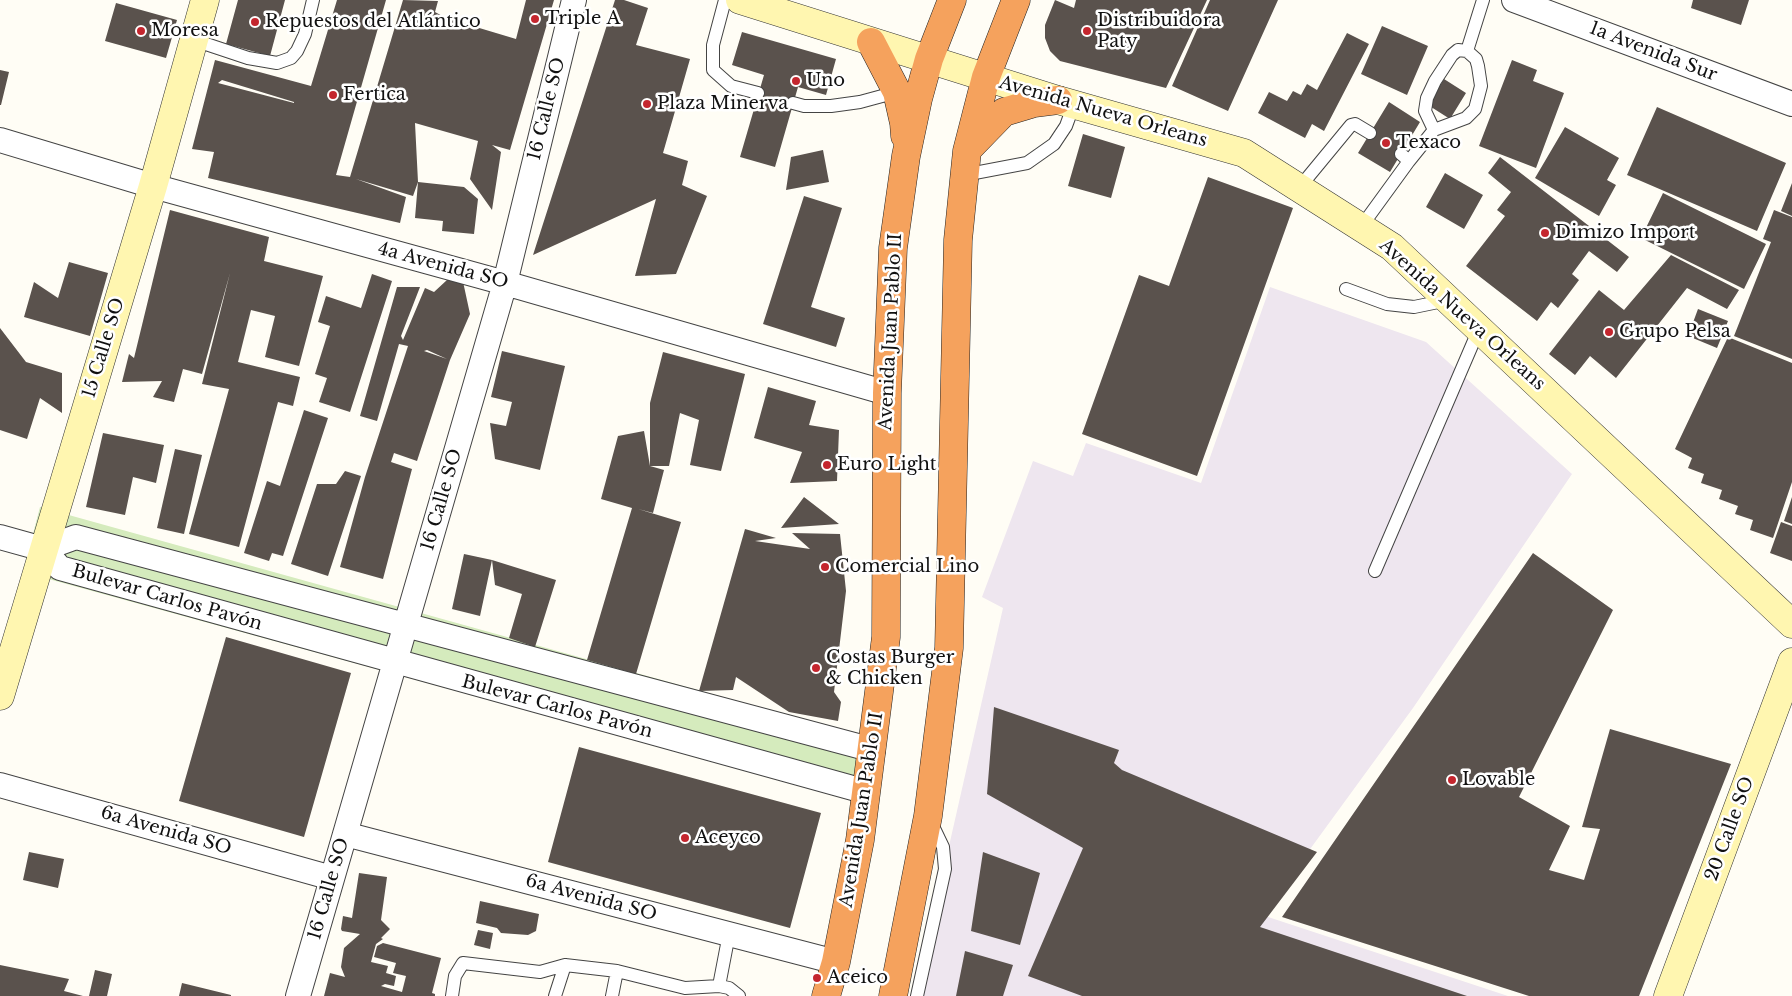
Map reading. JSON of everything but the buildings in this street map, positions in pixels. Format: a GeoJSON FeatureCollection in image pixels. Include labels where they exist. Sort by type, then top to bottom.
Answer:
{"type":"FeatureCollection","features":[{"type":"Feature","properties":{"kind":"highway","name":"Avenida Juan Pablo II"},"geometry":{"type":"LineString","coordinates":[[826,996],[836,962],[867,792],[886,637],[887,393],[893,248],[906,156],[929,60],[952,0]]}},
{"type":"Feature","properties":{"kind":"highway"},"geometry":{"type":"LineString","coordinates":[[893,996],[928,816],[949,648],[958,240],[965,163],[986,77],[1016,0]]}},
{"type":"Feature","properties":{"kind":"highway"},"geometry":{"type":"LineString","coordinates":[[871,42],[897,92],[904,123],[906,156]]}},
{"type":"Feature","properties":{"kind":"highway"},"geometry":{"type":"LineString","coordinates":[[965,163],[1004,112],[1034,103],[1066,102]]}},
{"type":"Feature","properties":{"kind":"street","name":"15 Calle SO"},"geometry":{"type":"LineString","coordinates":[[0,696],[153,186],[205,0]]}},
{"type":"Feature","properties":{"kind":"street","name":"16 Calle SO"},"geometry":{"type":"LineString","coordinates":[[298,996],[505,283],[574,0]]}},
{"type":"Feature","properties":{"kind":"street","name":"Avenida Nueva Orleans"},"geometry":{"type":"LineString","coordinates":[[740,0],[1066,102],[1244,153],[1392,247],[1792,624]]}},
{"type":"Feature","properties":{"kind":"street","name":"1a Avenida Sur"},"geometry":{"type":"LineString","coordinates":[[1514,0],[1792,104]]}},
{"type":"Feature","properties":{"kind":"street","name":"4a Avenida SO"},"geometry":{"type":"LineString","coordinates":[[0,140],[153,186],[505,283],[887,393]]}},
{"type":"Feature","properties":{"kind":"street"},"geometry":{"type":"LineString","coordinates":[[0,537],[43,549]]}},
{"type":"Feature","properties":{"kind":"street","name":"Bulevar Carlos Pavón"},"geometry":{"type":"LineString","coordinates":[[867,792],[60,568],[43,549],[76,537],[873,750]]}},
{"type":"Feature","properties":{"kind":"street","name":"20 Calle SO"},"geometry":{"type":"LineString","coordinates":[[1668,996],[1792,662]]}},
{"type":"Feature","properties":{"kind":"street","name":"6a Avenida SO"},"geometry":{"type":"LineString","coordinates":[[0,784],[332,878]]}},
{"type":"Feature","properties":{"kind":"street","name":"6a Avenida SO"},"geometry":{"type":"LineString","coordinates":[[345,834],[836,962]]}},
{"type":"Feature","properties":{"kind":"lane"},"geometry":{"type":"LineString","coordinates":[[194,40],[248,58],[277,63],[290,58],[298,51],[305,34],[314,0]]}},
{"type":"Feature","properties":{"kind":"lane"},"geometry":{"type":"LineString","coordinates":[[725,0],[713,45],[713,70],[731,86],[758,93]]}},
{"type":"Feature","properties":{"kind":"lane"},"geometry":{"type":"LineString","coordinates":[[1467,51],[1483,0]]}},
{"type":"Feature","properties":{"kind":"lane"},"geometry":{"type":"LineString","coordinates":[[1361,227],[1405,157],[1434,130],[1466,118],[1475,109],[1481,86],[1476,59],[1467,51],[1458,50],[1452,55],[1427,98],[1425,111],[1434,130]]}},
{"type":"Feature","properties":{"kind":"lane"},"geometry":{"type":"LineString","coordinates":[[793,103],[804,106],[831,106],[860,102],[897,92]]}},
{"type":"Feature","properties":{"kind":"lane"},"geometry":{"type":"LineString","coordinates":[[965,163],[1027,163],[1054,144],[1066,126],[1066,102]]}},
{"type":"Feature","properties":{"kind":"lane"},"geometry":{"type":"LineString","coordinates":[[1299,188],[1352,124],[1370,133]]}},
{"type":"Feature","properties":{"kind":"lane"},"geometry":{"type":"LineString","coordinates":[[1346,289],[1386,304],[1414,307],[1448,300]]}},
{"type":"Feature","properties":{"kind":"lane"},"geometry":{"type":"LineString","coordinates":[[1375,571],[1479,329]]}},
{"type":"Feature","properties":{"kind":"lane"},"geometry":{"type":"LineString","coordinates":[[918,996],[945,869],[943,847],[928,816]]}},
{"type":"Feature","properties":{"kind":"lane"},"geometry":{"type":"LineString","coordinates":[[719,986],[729,934]]}},
{"type":"Feature","properties":{"kind":"lane"},"geometry":{"type":"LineString","coordinates":[[452,996],[455,976],[464,963],[540,972],[565,965],[617,971],[684,992],[719,986],[729,988],[739,996]]}},
{"type":"Feature","properties":{"kind":"lane"},"geometry":{"type":"LineString","coordinates":[[555,996],[565,965]]}},
{"type":"Feature","properties":{"kind":"lane"},"geometry":{"type":"LineString","coordinates":[[612,996],[617,971]]}},
{"type":"Feature","properties":{"kind":"shaded area"},"geometry":{"type":"Polygon","coordinates":[[[1270,287],[1426,342],[1572,474],[1413,708],[1262,915],[1508,996],[915,996],[1003,608],[982,597],[1033,461],[1073,476],[1086,443],[1201,483],[1270,287]]]}},
{"type":"Feature","properties":{"kind":"green space"},"geometry":{"type":"Polygon","coordinates":[[[40,507],[870,738],[868,804],[23,572],[40,507]]]}},
{"type":"Feature","properties":{"kind":"place","name":"Triple A"},"geometry":{"type":"Point","coordinates":[535,19]}},
{"type":"Feature","properties":{"kind":"place","name":"Repuestos del Atlántico"},"geometry":{"type":"Point","coordinates":[255,22]}},
{"type":"Feature","properties":{"kind":"place","name":"Moresa"},"geometry":{"type":"Point","coordinates":[141,31]}},
{"type":"Feature","properties":{"kind":"place","name":"Distribuidora Paty"},"geometry":{"type":"Point","coordinates":[1087,31]}},
{"type":"Feature","properties":{"kind":"place","name":"Uno"},"geometry":{"type":"Point","coordinates":[796,81]}},
{"type":"Feature","properties":{"kind":"place","name":"Fertica"},"geometry":{"type":"Point","coordinates":[333,95]}},
{"type":"Feature","properties":{"kind":"place","name":"Plaza Minerva"},"geometry":{"type":"Point","coordinates":[647,104]}},
{"type":"Feature","properties":{"kind":"place","name":"Texaco"},"geometry":{"type":"Point","coordinates":[1386,143]}},
{"type":"Feature","properties":{"kind":"place","name":"Dimizo Import"},"geometry":{"type":"Point","coordinates":[1545,233]}},
{"type":"Feature","properties":{"kind":"place","name":"Grupo Pelsa"},"geometry":{"type":"Point","coordinates":[1609,332]}},
{"type":"Feature","properties":{"kind":"place","name":"Euro Light"},"geometry":{"type":"Point","coordinates":[827,465]}},
{"type":"Feature","properties":{"kind":"place","name":"Comercial Lino"},"geometry":{"type":"Point","coordinates":[825,567]}},
{"type":"Feature","properties":{"kind":"place","name":"Costas Burger & Chicken"},"geometry":{"type":"Point","coordinates":[816,668]}},
{"type":"Feature","properties":{"kind":"place","name":"Lovable"},"geometry":{"type":"Point","coordinates":[1452,780]}},
{"type":"Feature","properties":{"kind":"place","name":"Aceyco"},"geometry":{"type":"Point","coordinates":[685,838]}},
{"type":"Feature","properties":{"kind":"place","name":"Aceico"},"geometry":{"type":"Point","coordinates":[817,978]}}]}
